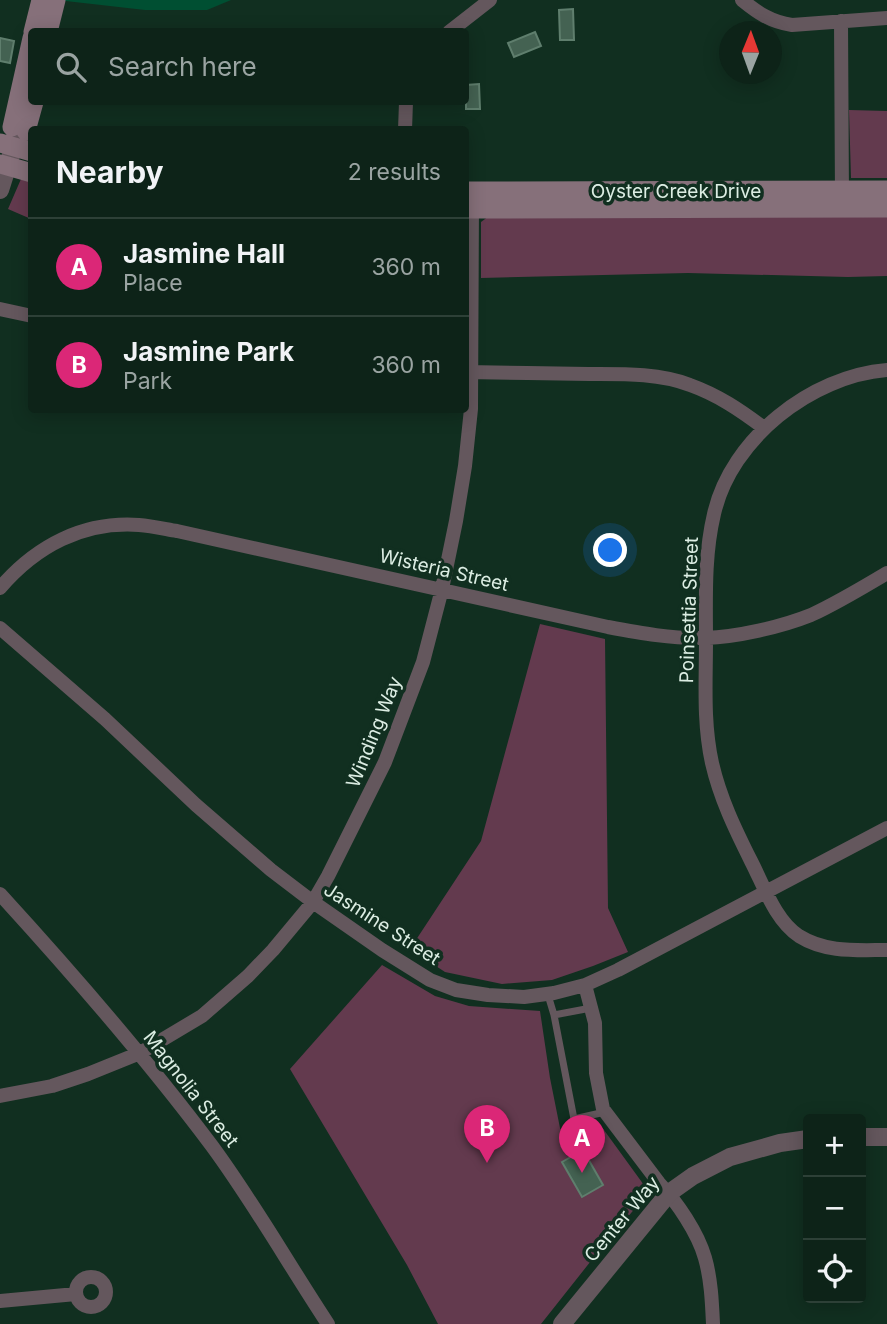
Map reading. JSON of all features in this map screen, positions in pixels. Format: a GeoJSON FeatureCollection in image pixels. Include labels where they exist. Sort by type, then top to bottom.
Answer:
{"type":"FeatureCollection","features":[{"type":"Feature","properties":{"kind":"main road"},"geometry":{"type":"LineString","coordinates":[[34,28],[41,0]]}},
{"type":"Feature","properties":{"kind":"main road"},"geometry":{"type":"LineString","coordinates":[[49,28],[56,0]]}},
{"type":"Feature","properties":{"kind":"main road"},"geometry":{"type":"LineString","coordinates":[[17,140],[28,65]]}},
{"type":"Feature","properties":{"kind":"main road"},"geometry":{"type":"LineString","coordinates":[[17,140],[33,105]]}},
{"type":"Feature","properties":{"kind":"main road"},"geometry":{"type":"LineString","coordinates":[[4,165],[28,172]]}},
{"type":"Feature","properties":{"kind":"main road","name":"Oyster Creek Drive"},"geometry":{"type":"LineString","coordinates":[[469,200],[842,199],[887,190]]}},
{"type":"Feature","properties":{"kind":"main road","name":"Oyster Creek Drive"},"geometry":{"type":"LineString","coordinates":[[842,199],[887,208]]}},
{"type":"Feature","properties":{"kind":"street"},"geometry":{"type":"LineString","coordinates":[[454,28],[489,0]]}},
{"type":"Feature","properties":{"kind":"street"},"geometry":{"type":"LineString","coordinates":[[742,0],[759,14],[792,25],[887,18]]}},
{"type":"Feature","properties":{"kind":"street"},"geometry":{"type":"LineString","coordinates":[[841,21],[842,199]]}},
{"type":"Feature","properties":{"kind":"street"},"geometry":{"type":"LineString","coordinates":[[405,126],[406,105]]}},
{"type":"Feature","properties":{"kind":"street"},"geometry":{"type":"LineString","coordinates":[[0,190],[4,165],[17,140]]}},
{"type":"Feature","properties":{"kind":"street"},"geometry":{"type":"LineString","coordinates":[[0,309],[28,315]]}},
{"type":"Feature","properties":{"kind":"street","name":"Poinsettia Street"},"geometry":{"type":"LineString","coordinates":[[887,370],[843,379],[794,404],[764,428],[731,474],[714,513],[708,551],[705,721],[712,762],[731,821],[783,922],[799,936],[835,950],[887,950]]}},
{"type":"Feature","properties":{"kind":"street"},"geometry":{"type":"LineString","coordinates":[[469,372],[660,377],[688,384],[719,397],[764,428]]}},
{"type":"Feature","properties":{"kind":"street","name":"Winding Way"},"geometry":{"type":"LineString","coordinates":[[0,1096],[52,1086],[140,1053],[202,1016],[248,976],[313,902],[386,762],[423,662],[456,521],[471,409],[469,384]]}},
{"type":"Feature","properties":{"kind":"street","name":"Wisteria Street"},"geometry":{"type":"LineString","coordinates":[[0,588],[33,555],[73,534],[105,526],[139,525],[177,531],[643,634],[706,638],[775,626],[808,616],[887,573]]}},
{"type":"Feature","properties":{"kind":"street","name":"Jasmine Street"},"geometry":{"type":"LineString","coordinates":[[0,628],[271,870],[382,950],[430,980],[456,990],[524,997],[585,985],[887,828]]}},
{"type":"Feature","properties":{"kind":"street","name":"Magnolia Street"},"geometry":{"type":"LineString","coordinates":[[0,894],[140,1053],[212,1147],[248,1198],[328,1324]]}},
{"type":"Feature","properties":{"kind":"street"},"geometry":{"type":"LineString","coordinates":[[585,985],[595,1023],[597,1080],[603,1109],[668,1193],[698,1237],[705,1257],[713,1324]]}},
{"type":"Feature","properties":{"kind":"street"},"geometry":{"type":"LineString","coordinates":[[866,1137],[887,1137]]}},
{"type":"Feature","properties":{"kind":"street","name":"Center Way"},"geometry":{"type":"LineString","coordinates":[[562,1324],[668,1193],[692,1175],[730,1157],[780,1143],[803,1140]]}},
{"type":"Feature","properties":{"kind":"street"},"geometry":{"type":"LineString","coordinates":[[0,1301],[76,1294]]}},
{"type":"Feature","properties":{"kind":"lane"},"geometry":{"type":"LineString","coordinates":[[547,994],[554,1015],[573,1119],[605,1112]]}},
{"type":"Feature","properties":{"kind":"lane"},"geometry":{"type":"LineString","coordinates":[[554,1015],[591,1008]]}},
{"type":"Feature","properties":{"kind":"shaded area"},"geometry":{"type":"Polygon","coordinates":[[[57,0],[231,0],[207,10],[145,10],[57,0]]]}},
{"type":"Feature","properties":{"kind":"shaded area"},"geometry":{"type":"Polygon","coordinates":[[[849,110],[887,111],[887,178],[851,178],[849,110]]]}},
{"type":"Feature","properties":{"kind":"shaded area"},"geometry":{"type":"Polygon","coordinates":[[[21,179],[28,181],[28,218],[8,209],[21,179]]]}},
{"type":"Feature","properties":{"kind":"shaded area"},"geometry":{"type":"Polygon","coordinates":[[[887,215],[887,276],[688,273],[481,278],[481,222],[489,216],[887,215]]]}},
{"type":"Feature","properties":{"kind":"shaded area"},"geometry":{"type":"Polygon","coordinates":[[[540,624],[605,639],[608,908],[628,952],[552,980],[502,984],[445,972],[410,949],[481,841],[540,624]]]}},
{"type":"Feature","properties":{"kind":"shaded area"},"geometry":{"type":"Polygon","coordinates":[[[382,965],[435,996],[469,1006],[540,1011],[561,1133],[596,1119],[649,1192],[541,1324],[438,1324],[407,1265],[290,1069],[382,965]]]}},
{"type":"Feature","properties":{"kind":"building"},"geometry":{"type":"Polygon","coordinates":[[[573,9],[574,40],[560,40],[559,10],[573,9]]]}},
{"type":"Feature","properties":{"kind":"building"},"geometry":{"type":"Polygon","coordinates":[[[535,32],[541,46],[514,57],[508,43],[535,32]]]}},
{"type":"Feature","properties":{"kind":"building"},"geometry":{"type":"Polygon","coordinates":[[[0,38],[14,41],[10,63],[0,61],[0,38]]]}},
{"type":"Feature","properties":{"kind":"building"},"geometry":{"type":"Polygon","coordinates":[[[479,84],[480,109],[466,109],[466,105],[469,105],[469,85],[479,84]]]}},
{"type":"Feature","properties":{"kind":"building"},"geometry":{"type":"Polygon","coordinates":[[[583,1150],[603,1185],[582,1197],[562,1162],[583,1150]]]}},
{"type":"Feature","properties":{"kind":"place","name":"Jasmine Park"},"geometry":{"type":"Point","coordinates":[487,1163]}},
{"type":"Feature","properties":{"kind":"place","name":"Jasmine Hall"},"geometry":{"type":"Point","coordinates":[582,1173]}}]}
